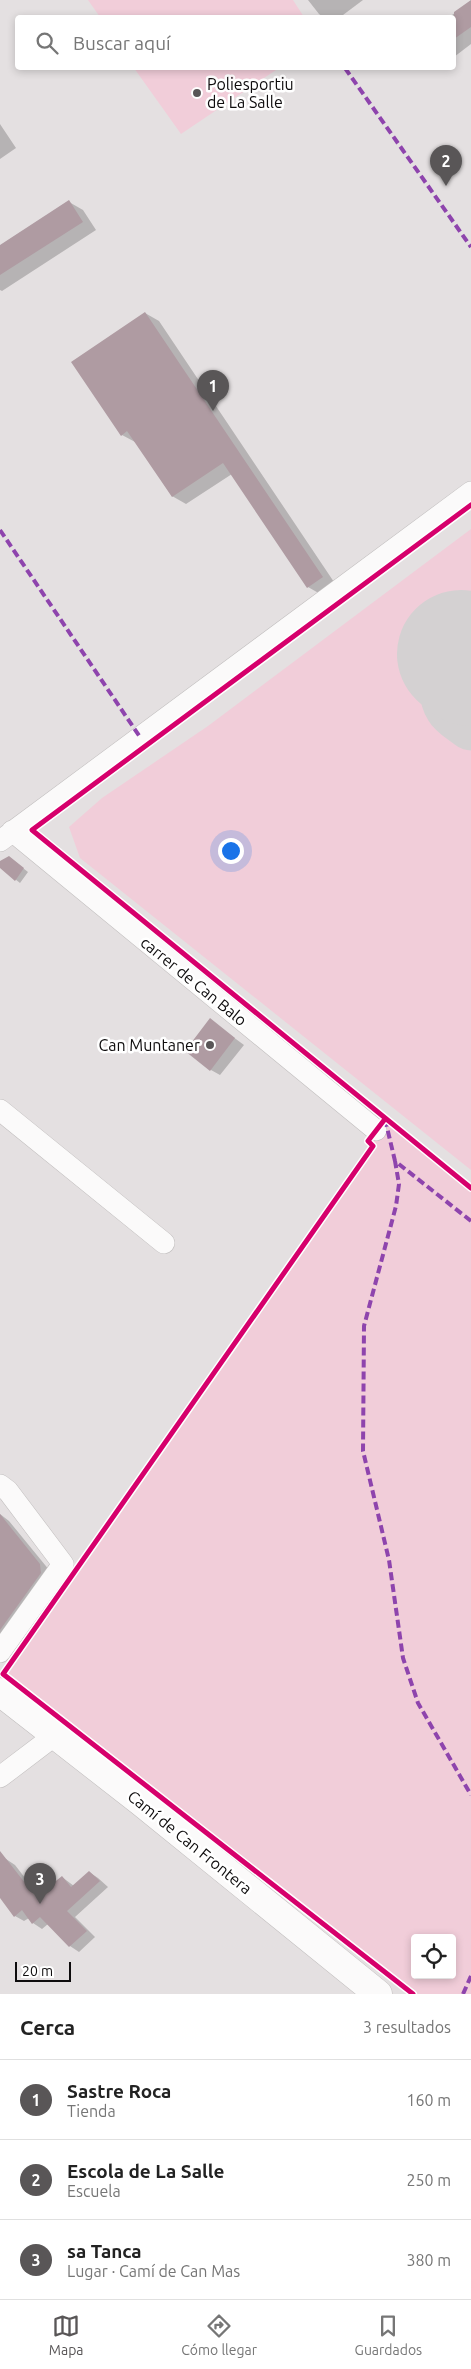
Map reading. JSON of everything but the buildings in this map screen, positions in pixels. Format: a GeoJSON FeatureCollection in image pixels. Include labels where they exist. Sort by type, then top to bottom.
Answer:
{"type":"FeatureCollection","features":[{"type":"Feature","properties":{"kind":"street"},"geometry":{"type":"LineString","coordinates":[[6,836],[471,492]]}},
{"type":"Feature","properties":{"kind":"street","name":"carrer de Can Balo"},"geometry":{"type":"LineString","coordinates":[[6,836],[376,1130]]}},
{"type":"Feature","properties":{"kind":"street"},"geometry":{"type":"LineString","coordinates":[[0,1110],[164,1243]]}},
{"type":"Feature","properties":{"kind":"street"},"geometry":{"type":"LineString","coordinates":[[0,1485],[8,1490],[63,1564],[0,1652]]}},
{"type":"Feature","properties":{"kind":"street","name":"Camí de Can Frontera"},"geometry":{"type":"LineString","coordinates":[[0,1692],[141,1802],[378,1994]]}},
{"type":"Feature","properties":{"kind":"street"},"geometry":{"type":"LineString","coordinates":[[0,1777],[54,1736]]}},
{"type":"Feature","properties":{"kind":"shaded area"},"geometry":{"type":"Polygon","coordinates":[[[88,0],[293,0],[303,15],[99,15],[88,0]]]}},
{"type":"Feature","properties":{"kind":"shaded area","name":"Poliesportiu de La Salle"},"geometry":{"type":"Polygon","coordinates":[[[135,70],[276,70],[181,134],[135,70]]]}},
{"type":"Feature","properties":{"kind":"shaded area"},"geometry":{"type":"Polygon","coordinates":[[[471,529],[471,632],[417,699],[471,742],[471,1170],[80,858],[69,827],[102,798],[208,726],[471,529]]]}},
{"type":"Feature","properties":{"kind":"shaded area"},"geometry":{"type":"Polygon","coordinates":[[[385,1123],[471,1192],[471,1994],[418,1994],[8,1674],[378,1146],[371,1141],[385,1123]]]}},
{"type":"Feature","properties":{"kind":"taxiway"},"geometry":{"type":"LineString","coordinates":[[471,656],[458,664],[446,684],[447,700],[450,707],[471,725]]}},
{"type":"Feature","properties":{"kind":"runway"},"geometry":{"type":"LineString","coordinates":[[461,654],[471,662]]}},
{"type":"Feature","properties":{"kind":"marked path"},"geometry":{"type":"LineString","coordinates":[[346,70],[471,247]]}},
{"type":"Feature","properties":{"kind":"marked path"},"geometry":{"type":"LineString","coordinates":[[0,530],[140,737]]}},
{"type":"Feature","properties":{"kind":"marked path"},"geometry":{"type":"LineString","coordinates":[[385,1119],[395,1161]]}},
{"type":"Feature","properties":{"kind":"marked path"},"geometry":{"type":"LineString","coordinates":[[471,1221],[395,1161],[399,1184],[396,1206],[364,1326],[363,1451],[389,1560],[403,1658],[418,1703],[471,1795]]}},
{"type":"Feature","properties":{"kind":"marked path"},"geometry":{"type":"LineString","coordinates":[[463,1994],[471,1976]]}},
{"type":"Feature","properties":{"kind":"cycle path"},"geometry":{"type":"LineString","coordinates":[[471,505],[32,830],[471,1188]]}},
{"type":"Feature","properties":{"kind":"cycle path"},"geometry":{"type":"LineString","coordinates":[[385,1119],[368,1141],[373,1146],[3,1674],[413,1994]]}},
{"type":"Feature","properties":{"kind":"place","name":"Poliesportiu de La Salle"},"geometry":{"type":"Point","coordinates":[197,93]}},
{"type":"Feature","properties":{"kind":"place","name":"Escola de La Salle"},"geometry":{"type":"Point","coordinates":[446,186]}},
{"type":"Feature","properties":{"kind":"place","name":"Sastre Roca"},"geometry":{"type":"Point","coordinates":[213,411]}},
{"type":"Feature","properties":{"kind":"place","name":"Can Muntaner"},"geometry":{"type":"Point","coordinates":[210,1045]}},
{"type":"Feature","properties":{"kind":"place","name":"sa Tanca"},"geometry":{"type":"Point","coordinates":[40,1904]}}]}
